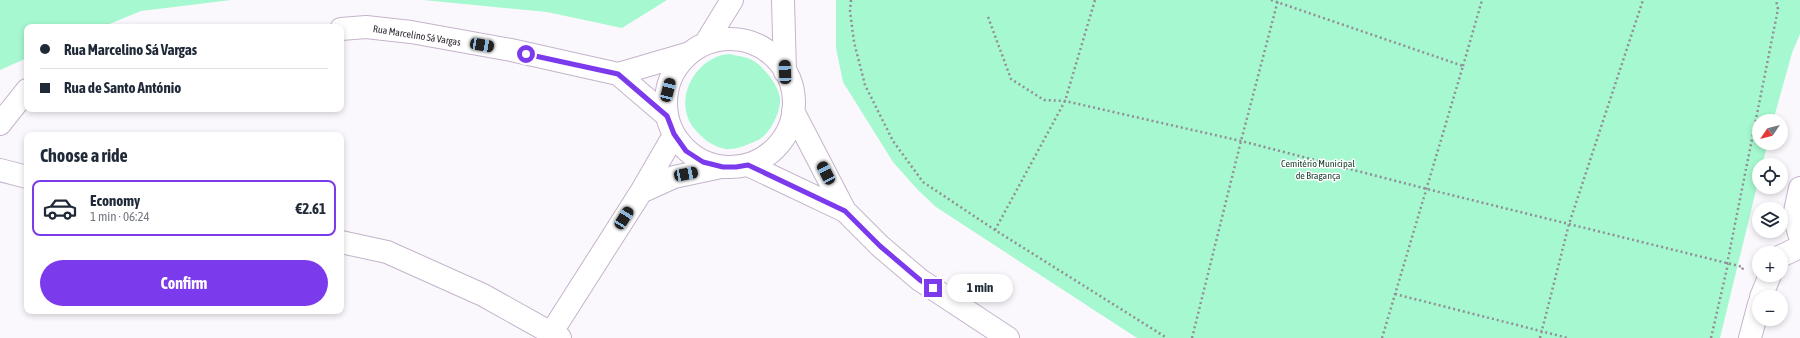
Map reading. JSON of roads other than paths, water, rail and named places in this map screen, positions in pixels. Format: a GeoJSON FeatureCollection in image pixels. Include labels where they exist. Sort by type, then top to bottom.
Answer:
{"type":"FeatureCollection","features":[{"type":"Feature","properties":{"kind":"street"},"geometry":{"type":"LineString","coordinates":[[723,167],[703,162],[686,151],[671,125],[666,98],[670,81],[678,66],[697,49],[732,0]]}},
{"type":"Feature","properties":{"kind":"street"},"geometry":{"type":"LineString","coordinates":[[783,0],[785,72]]}},
{"type":"Feature","properties":{"kind":"street","name":"Rua Marcelino Sá Vargas"},"geometry":{"type":"LineString","coordinates":[[344,29],[366,27],[411,32],[511,50],[618,74],[671,125]]}},
{"type":"Feature","properties":{"kind":"street"},"geometry":{"type":"LineString","coordinates":[[618,74],[721,40],[738,40],[757,45],[773,56],[785,72],[792,91],[793,111],[789,129],[779,145],[765,157],[748,165],[723,167],[674,177],[640,192]]}},
{"type":"Feature","properties":{"kind":"street"},"geometry":{"type":"LineString","coordinates":[[0,124],[24,94]]}},
{"type":"Feature","properties":{"kind":"street"},"geometry":{"type":"LineString","coordinates":[[793,111],[845,211],[880,246],[920,280],[1008,338]]}},
{"type":"Feature","properties":{"kind":"street"},"geometry":{"type":"LineString","coordinates":[[344,243],[387,252],[484,295],[553,336],[640,192],[671,125]]}},
{"type":"Feature","properties":{"kind":"street"},"geometry":{"type":"LineString","coordinates":[[748,165],[845,211]]}},
{"type":"Feature","properties":{"kind":"street"},"geometry":{"type":"LineString","coordinates":[[0,170],[24,176]]}},
{"type":"Feature","properties":{"kind":"street"},"geometry":{"type":"LineString","coordinates":[[1800,188],[1794,216],[1800,237]]}},
{"type":"Feature","properties":{"kind":"street"},"geometry":{"type":"LineString","coordinates":[[1788,253],[1800,247]]}},
{"type":"Feature","properties":{"kind":"street"},"geometry":{"type":"LineString","coordinates":[[1750,338],[1753,326]]}},
{"type":"Feature","properties":{"kind":"park label","name":"Cemitério Municipal de Bragança"},"geometry":{"type":"Point","coordinates":[1318,168]}}]}
